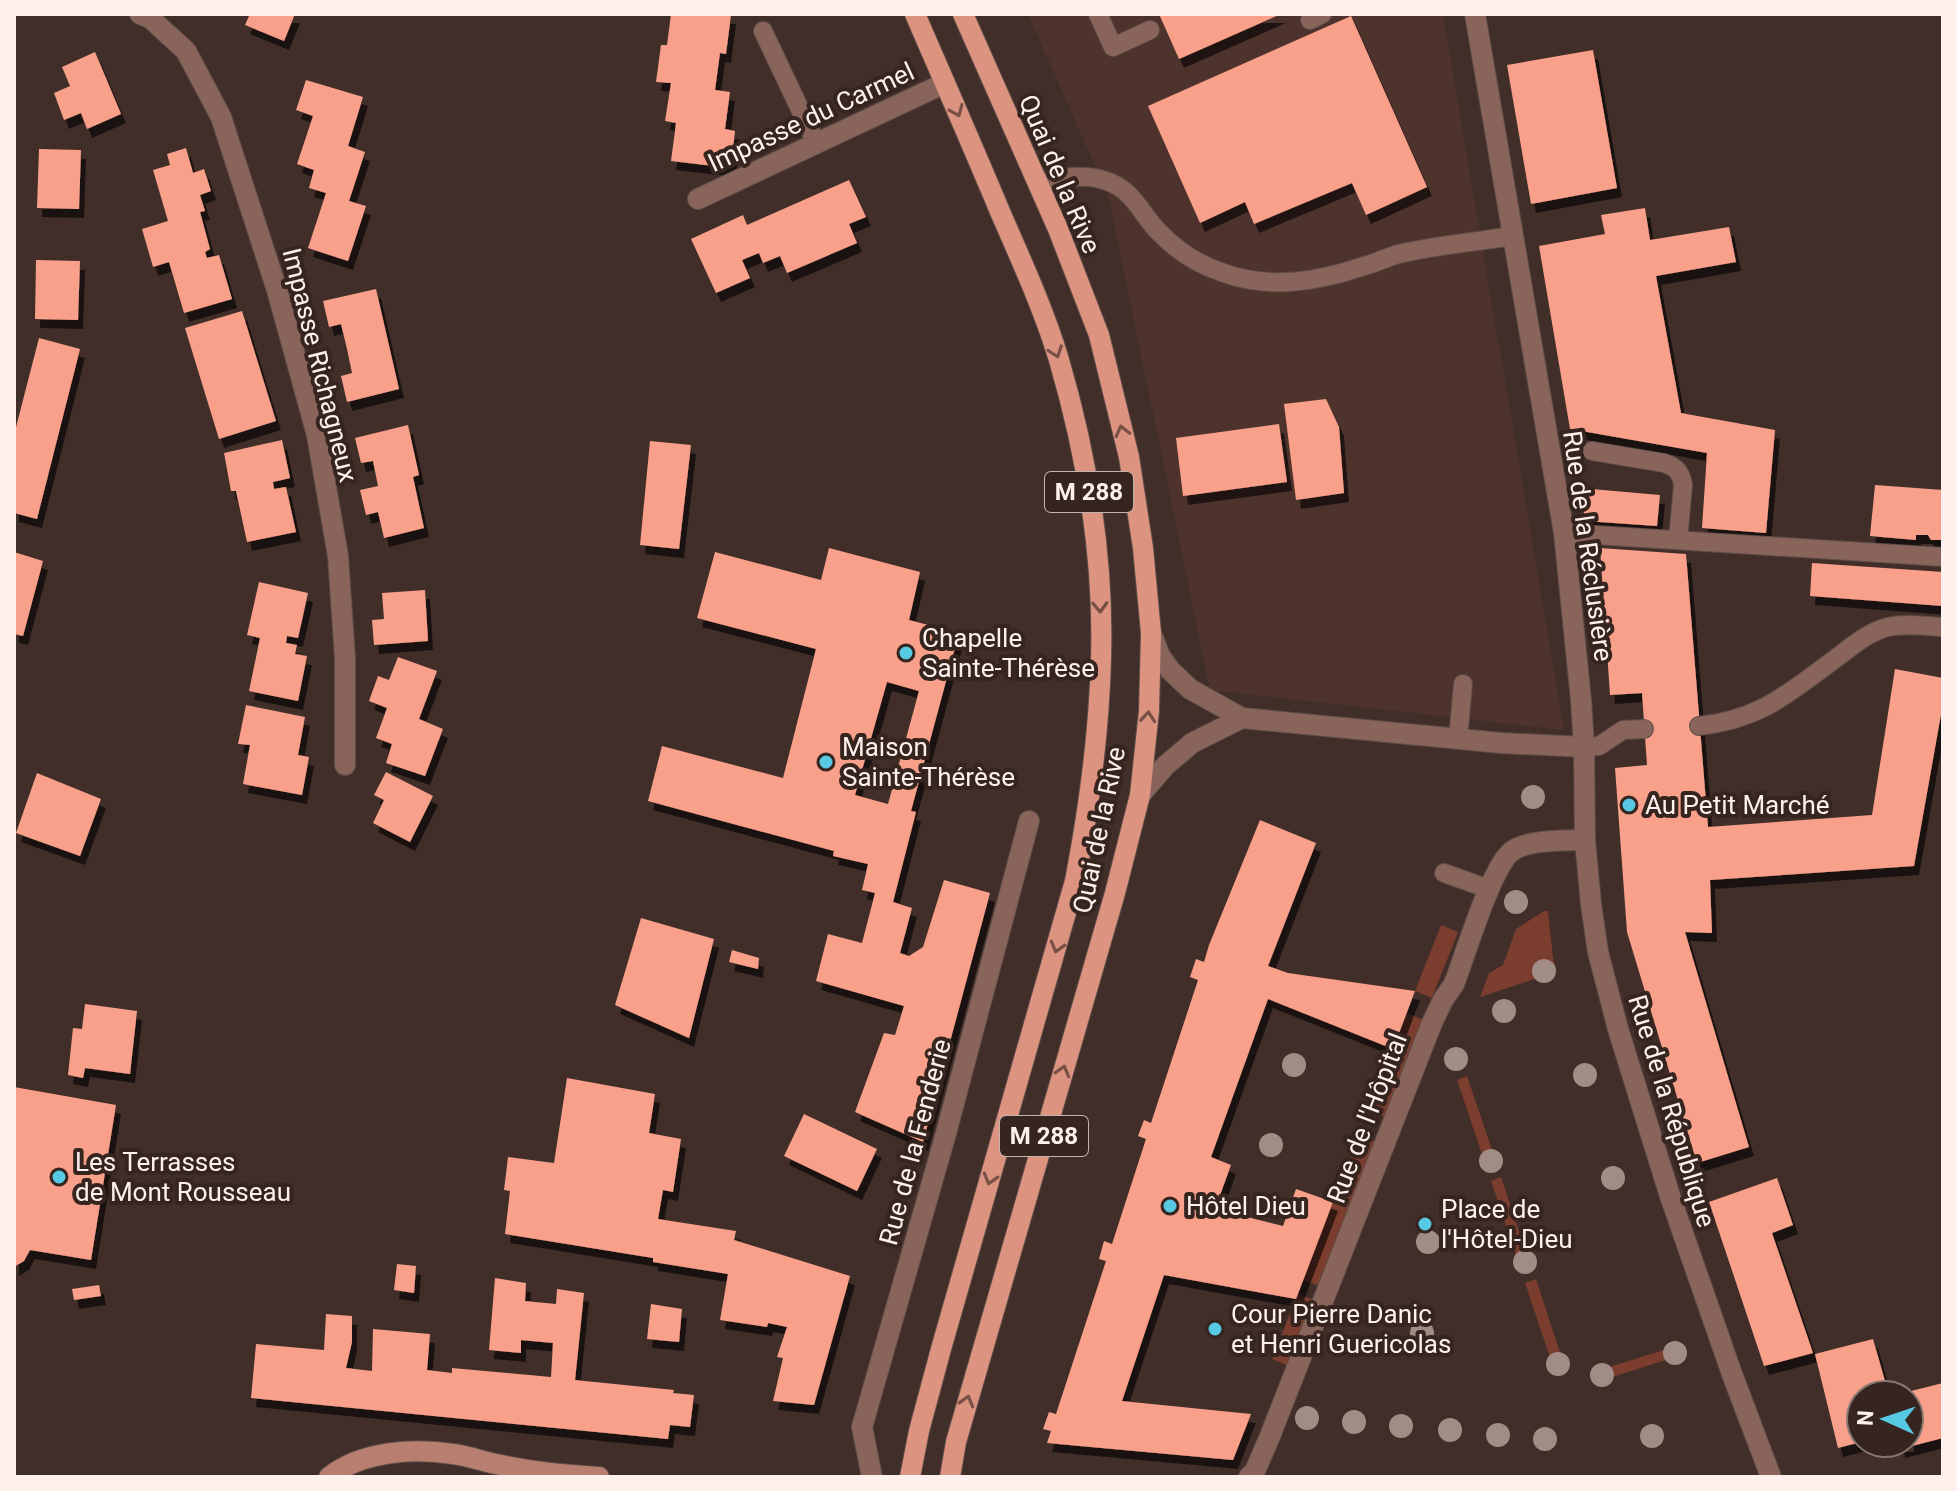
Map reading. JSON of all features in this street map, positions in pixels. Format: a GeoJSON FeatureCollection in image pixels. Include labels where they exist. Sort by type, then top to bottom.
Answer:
{"type":"FeatureCollection","features":[{"type":"Feature","properties":{"kind":"main road","name":"Quai de la Rive"},"geometry":{"type":"LineString","coordinates":[[910,1477],[941,1349],[1075,881],[1096,743],[1101,658],[1099,573],[1090,500],[1077,427],[1058,358],[1036,295],[915,14]]}},
{"type":"Feature","properties":{"kind":"main road","name":"Quai de la Rive"},"geometry":{"type":"LineString","coordinates":[[950,1477],[963,1415],[1115,893],[1140,795],[1149,711],[1151,633],[1143,548],[1129,457],[1099,335],[1058,229],[963,14]]}},
{"type":"Feature","properties":{"kind":"main road"},"geometry":{"type":"LineString","coordinates":[[329,1477],[340,1468],[376,1456],[411,1451],[453,1454],[502,1466],[564,1475],[599,1477]]}},
{"type":"Feature","properties":{"kind":"street","name":"Impasse Richagneux"},"geometry":{"type":"LineString","coordinates":[[140,14],[150,18],[186,51],[221,117],[277,290],[317,435],[338,556],[345,658],[345,765]]}},
{"type":"Feature","properties":{"kind":"street","name":"Rue de la Réclusière"},"geometry":{"type":"LineString","coordinates":[[1475,14],[1564,533],[1584,747]]}},
{"type":"Feature","properties":{"kind":"street","name":"Impasse du Carmel"},"geometry":{"type":"LineString","coordinates":[[698,199],[945,83]]}},
{"type":"Feature","properties":{"kind":"street"},"geometry":{"type":"LineString","coordinates":[[1151,633],[1160,656],[1190,689],[1242,718],[1524,745],[1584,747]]}},
{"type":"Feature","properties":{"kind":"street"},"geometry":{"type":"LineString","coordinates":[[1140,795],[1165,766],[1192,743],[1242,718]]}},
{"type":"Feature","properties":{"kind":"street","name":"Rue de la République"},"geometry":{"type":"LineString","coordinates":[[1584,747],[1585,840],[1598,952],[1618,1029],[1670,1196],[1708,1309],[1771,1477]]}},
{"type":"Feature","properties":{"kind":"street","name":"Rue de la Fenderie"},"geometry":{"type":"LineString","coordinates":[[872,1477],[862,1427],[941,1151],[1029,821]]}},
{"type":"Feature","properties":{"kind":"street","name":"Rue de l'Hôpital"},"geometry":{"type":"LineString","coordinates":[[1249,1477],[1255,1471],[1270,1436],[1432,1023],[1454,984],[1496,873],[1511,852],[1525,845],[1585,840]]}},
{"type":"Feature","properties":{"kind":"lane"},"geometry":{"type":"LineString","coordinates":[[1098,14],[1113,47],[1150,30]]}},
{"type":"Feature","properties":{"kind":"lane"},"geometry":{"type":"LineString","coordinates":[[763,31],[816,143]]}},
{"type":"Feature","properties":{"kind":"lane"},"geometry":{"type":"LineString","coordinates":[[1038,185],[1069,177],[1104,179],[1128,193],[1158,232],[1190,258],[1220,272],[1251,281],[1284,284],[1322,278],[1397,254],[1513,236]]}},
{"type":"Feature","properties":{"kind":"lane"},"geometry":{"type":"LineString","coordinates":[[1592,451],[1674,467],[1683,485],[1678,540]]}},
{"type":"Feature","properties":{"kind":"lane"},"geometry":{"type":"LineString","coordinates":[[1564,533],[1943,557]]}},
{"type":"Feature","properties":{"kind":"lane"},"geometry":{"type":"LineString","coordinates":[[1699,726],[1726,723],[1774,704],[1864,638],[1886,627],[1943,627]]}},
{"type":"Feature","properties":{"kind":"lane"},"geometry":{"type":"LineString","coordinates":[[1458,739],[1462,693]]}},
{"type":"Feature","properties":{"kind":"lane"},"geometry":{"type":"LineString","coordinates":[[1584,747],[1599,746],[1623,730],[1644,729]]}},
{"type":"Feature","properties":{"kind":"lane"},"geometry":{"type":"LineString","coordinates":[[1444,873],[1489,889]]}},
{"type":"Feature","properties":{"kind":"shaded area"},"geometry":{"type":"Polygon","coordinates":[[[1028,14],[1443,14],[1564,730],[1210,690],[1108,195],[1028,14]]]}},
{"type":"Feature","properties":{"kind":"shaded area"},"geometry":{"type":"Polygon","coordinates":[[[1548,911],[1556,972],[1480,997],[1489,973],[1503,965],[1516,929],[1548,911]]]}},
{"type":"Feature","properties":{"kind":"shaded area"},"geometry":{"type":"Polygon","coordinates":[[[1441,925],[1458,932],[1432,998],[1415,991],[1441,925]]]}},
{"type":"Feature","properties":{"kind":"shaded area"},"geometry":{"type":"Polygon","coordinates":[[[1406,1013],[1423,1020],[1385,1117],[1368,1111],[1406,1013]]]}},
{"type":"Feature","properties":{"kind":"shaded area"},"geometry":{"type":"Polygon","coordinates":[[[1467,1076],[1497,1165],[1487,1169],[1457,1080],[1467,1076]]]}},
{"type":"Feature","properties":{"kind":"shaded area"},"geometry":{"type":"Polygon","coordinates":[[[1359,1135],[1376,1142],[1320,1286],[1303,1280],[1359,1135]]]}},
{"type":"Feature","properties":{"kind":"shaded area"},"geometry":{"type":"Polygon","coordinates":[[[1501,1177],[1531,1267],[1521,1270],[1491,1181],[1501,1177]]]}},
{"type":"Feature","properties":{"kind":"shaded area"},"geometry":{"type":"Polygon","coordinates":[[[1536,1279],[1565,1368],[1555,1372],[1525,1283],[1536,1279]]]}},
{"type":"Feature","properties":{"kind":"shaded area"},"geometry":{"type":"Polygon","coordinates":[[[1298,1294],[1314,1300],[1289,1366],[1272,1359],[1298,1294]]]}},
{"type":"Feature","properties":{"kind":"shaded area"},"geometry":{"type":"Polygon","coordinates":[[[1680,1345],[1682,1355],[1593,1383],[1590,1373],[1680,1345]]]}},
{"type":"Feature","properties":{"kind":"building"},"geometry":{"type":"Polygon","coordinates":[[[250,14],[295,14],[284,41],[245,25],[250,14]]]}},
{"type":"Feature","properties":{"kind":"building"},"geometry":{"type":"Polygon","coordinates":[[[671,14],[731,15],[726,54],[720,53],[715,90],[730,92],[725,129],[735,131],[731,168],[671,161],[676,123],[665,121],[671,83],[656,82],[661,45],[667,45],[671,14]]]}},
{"type":"Feature","properties":{"kind":"building"},"geometry":{"type":"Polygon","coordinates":[[[1159,14],[1281,14],[1179,59],[1159,14]]]}},
{"type":"Feature","properties":{"kind":"building"},"geometry":{"type":"Polygon","coordinates":[[[1351,16],[1427,187],[1366,215],[1352,183],[1254,224],[1245,202],[1200,223],[1148,106],[1351,16]]]}},
{"type":"Feature","properties":{"kind":"building"},"geometry":{"type":"Polygon","coordinates":[[[1593,50],[1617,188],[1531,204],[1507,65],[1593,50]]]}},
{"type":"Feature","properties":{"kind":"building"},"geometry":{"type":"Polygon","coordinates":[[[95,52],[121,114],[87,129],[81,113],[64,120],[54,93],[70,86],[62,67],[95,52]]]}},
{"type":"Feature","properties":{"kind":"building"},"geometry":{"type":"Polygon","coordinates":[[[306,80],[363,97],[348,146],[365,152],[349,201],[366,206],[348,261],[308,248],[326,193],[309,188],[314,170],[297,164],[313,116],[296,110],[306,80]]]}},
{"type":"Feature","properties":{"kind":"building"},"geometry":{"type":"Polygon","coordinates":[[[186,148],[193,173],[204,169],[211,191],[200,195],[205,211],[200,212],[210,249],[205,252],[207,258],[219,255],[232,299],[184,313],[169,262],[153,267],[142,229],[168,221],[153,170],[170,165],[167,154],[186,148]]]}},
{"type":"Feature","properties":{"kind":"building"},"geometry":{"type":"Polygon","coordinates":[[[39,149],[81,150],[79,209],[37,208],[39,149]]]}},
{"type":"Feature","properties":{"kind":"building"},"geometry":{"type":"Polygon","coordinates":[[[849,180],[866,217],[849,224],[857,243],[787,273],[780,256],[763,263],[759,253],[742,260],[750,278],[716,293],[691,239],[743,215],[747,225],[849,180]]]}},
{"type":"Feature","properties":{"kind":"building"},"geometry":{"type":"Polygon","coordinates":[[[1645,208],[1650,240],[1729,227],[1736,262],[1656,276],[1681,413],[1775,430],[1766,533],[1702,528],[1707,453],[1570,429],[1539,246],[1605,234],[1601,215],[1645,208]]]}},
{"type":"Feature","properties":{"kind":"building"},"geometry":{"type":"Polygon","coordinates":[[[36,260],[80,261],[78,320],[35,319],[36,260]]]}},
{"type":"Feature","properties":{"kind":"building"},"geometry":{"type":"Polygon","coordinates":[[[376,289],[399,389],[347,402],[341,376],[352,373],[347,349],[341,324],[329,327],[323,301],[376,289]]]}},
{"type":"Feature","properties":{"kind":"building"},"geometry":{"type":"Polygon","coordinates":[[[242,311],[276,421],[219,439],[185,328],[242,311]]]}},
{"type":"Feature","properties":{"kind":"building"},"geometry":{"type":"Polygon","coordinates":[[[39,338],[80,349],[37,519],[14,513],[14,435],[39,338]]]}},
{"type":"Feature","properties":{"kind":"building"},"geometry":{"type":"Polygon","coordinates":[[[1326,399],[1339,427],[1344,493],[1296,500],[1284,404],[1326,399]]]}},
{"type":"Feature","properties":{"kind":"building"},"geometry":{"type":"Polygon","coordinates":[[[1279,424],[1287,482],[1183,496],[1176,438],[1279,424]]]}},
{"type":"Feature","properties":{"kind":"building"},"geometry":{"type":"Polygon","coordinates":[[[408,425],[419,475],[413,477],[424,528],[384,538],[378,512],[366,515],[360,490],[378,486],[373,461],[361,463],[355,438],[408,425]]]}},
{"type":"Feature","properties":{"kind":"building"},"geometry":{"type":"Polygon","coordinates":[[[282,440],[290,478],[273,482],[274,489],[286,487],[296,532],[247,542],[236,491],[231,491],[224,453],[282,440]]]}},
{"type":"Feature","properties":{"kind":"building"},"geometry":{"type":"Polygon","coordinates":[[[650,441],[691,445],[679,549],[640,545],[650,441]]]}},
{"type":"Feature","properties":{"kind":"building"},"geometry":{"type":"Polygon","coordinates":[[[1875,485],[1943,490],[1943,540],[1931,540],[1928,535],[1916,535],[1916,540],[1870,536],[1875,485]]]}},
{"type":"Feature","properties":{"kind":"building"},"geometry":{"type":"Polygon","coordinates":[[[1580,488],[1660,495],[1657,526],[1585,521],[1580,488]]]}},
{"type":"Feature","properties":{"kind":"building","name":"Maison Sainte-Thérèse"},"geometry":{"type":"Polygon","coordinates":[[[829,548],[920,572],[909,620],[959,633],[911,811],[916,812],[893,902],[912,908],[900,953],[909,956],[923,947],[944,880],[990,893],[923,1142],[855,1112],[884,1033],[895,1035],[904,1006],[816,981],[828,934],[862,943],[875,893],[862,890],[868,864],[833,856],[834,851],[648,801],[662,746],[783,778],[816,649],[697,618],[715,552],[821,580],[829,548]],[[887,682],[855,795],[888,804],[919,691],[887,682]]]}},
{"type":"Feature","properties":{"kind":"building"},"geometry":{"type":"Polygon","coordinates":[[[1600,548],[1686,554],[1708,827],[1872,815],[1895,669],[1943,678],[1943,703],[1914,866],[1710,880],[1712,933],[1685,932],[1749,1147],[1697,1163],[1627,932],[1615,768],[1647,765],[1642,693],[1610,695],[1600,548]]]}},
{"type":"Feature","properties":{"kind":"building"},"geometry":{"type":"Polygon","coordinates":[[[14,552],[43,561],[23,636],[14,634],[14,552]]]}},
{"type":"Feature","properties":{"kind":"building"},"geometry":{"type":"Polygon","coordinates":[[[1812,563],[1943,572],[1943,606],[1810,596],[1812,563]]]}},
{"type":"Feature","properties":{"kind":"building"},"geometry":{"type":"Polygon","coordinates":[[[259,582],[308,593],[298,638],[287,636],[286,643],[297,645],[295,654],[307,656],[298,701],[249,691],[260,638],[247,635],[259,582]]]}},
{"type":"Feature","properties":{"kind":"building"},"geometry":{"type":"Polygon","coordinates":[[[425,590],[428,641],[374,645],[372,620],[384,619],[382,593],[425,590]]]}},
{"type":"Feature","properties":{"kind":"building"},"geometry":{"type":"Polygon","coordinates":[[[398,657],[437,671],[419,719],[443,729],[425,776],[386,763],[392,744],[376,738],[387,708],[369,701],[378,676],[389,680],[398,657]]]}},
{"type":"Feature","properties":{"kind":"building"},"geometry":{"type":"Polygon","coordinates":[[[246,705],[305,717],[298,755],[309,757],[302,795],[243,784],[250,745],[238,744],[246,705]]]}},
{"type":"Feature","properties":{"kind":"building"},"geometry":{"type":"Polygon","coordinates":[[[386,772],[433,796],[410,842],[373,823],[384,800],[374,795],[386,772]]]}},
{"type":"Feature","properties":{"kind":"building"},"geometry":{"type":"Polygon","coordinates":[[[37,773],[101,799],[80,856],[16,833],[37,773]]]}},
{"type":"Feature","properties":{"kind":"building","name":"Hôtel Dieu"},"geometry":{"type":"Polygon","coordinates":[[[1260,820],[1316,843],[1268,966],[1288,973],[1415,991],[1393,1049],[1268,999],[1211,1157],[1231,1165],[1215,1209],[1283,1226],[1296,1189],[1333,1202],[1296,1299],[1164,1275],[1122,1401],[1251,1414],[1233,1460],[1047,1443],[1051,1431],[1043,1429],[1049,1412],[1056,1414],[1106,1261],[1099,1259],[1104,1241],[1112,1244],[1146,1139],[1138,1136],[1144,1120],[1151,1123],[1198,980],[1190,977],[1196,959],[1204,962],[1260,820]]]}},
{"type":"Feature","properties":{"kind":"building"},"geometry":{"type":"Polygon","coordinates":[[[641,918],[714,939],[689,1038],[615,1005],[641,918]]]}},
{"type":"Feature","properties":{"kind":"building"},"geometry":{"type":"Polygon","coordinates":[[[732,950],[759,958],[758,969],[729,962],[732,950]]]}},
{"type":"Feature","properties":{"kind":"building"},"geometry":{"type":"Polygon","coordinates":[[[85,1004],[137,1011],[130,1074],[85,1068],[83,1078],[68,1075],[73,1028],[82,1029],[85,1004]]]}},
{"type":"Feature","properties":{"kind":"building"},"geometry":{"type":"Polygon","coordinates":[[[567,1078],[655,1094],[649,1133],[681,1139],[673,1192],[663,1190],[658,1219],[736,1231],[734,1240],[850,1276],[814,1405],[773,1401],[783,1358],[777,1357],[787,1327],[720,1320],[728,1274],[653,1262],[653,1258],[505,1234],[510,1191],[504,1190],[508,1157],[554,1163],[567,1078]]]}},
{"type":"Feature","properties":{"kind":"building","name":"Les Terrasses de Mont Rousseau"},"geometry":{"type":"Polygon","coordinates":[[[14,1087],[116,1105],[91,1260],[30,1250],[24,1261],[14,1267],[14,1087]]]}},
{"type":"Feature","properties":{"kind":"building"},"geometry":{"type":"Polygon","coordinates":[[[804,1114],[877,1149],[857,1191],[784,1156],[804,1114]]]}},
{"type":"Feature","properties":{"kind":"building"},"geometry":{"type":"Polygon","coordinates":[[[1777,1178],[1793,1225],[1772,1233],[1813,1353],[1764,1366],[1709,1202],[1777,1178]]]}},
{"type":"Feature","properties":{"kind":"building"},"geometry":{"type":"Polygon","coordinates":[[[397,1264],[416,1266],[414,1293],[394,1290],[397,1264]]]}},
{"type":"Feature","properties":{"kind":"building"},"geometry":{"type":"Polygon","coordinates":[[[495,1278],[526,1283],[525,1301],[556,1304],[557,1289],[584,1293],[575,1380],[674,1390],[673,1393],[694,1395],[690,1427],[670,1425],[668,1439],[251,1398],[256,1344],[324,1350],[326,1314],[352,1316],[352,1342],[346,1368],[372,1371],[373,1329],[430,1334],[427,1370],[452,1373],[452,1368],[551,1377],[553,1343],[521,1340],[521,1353],[489,1350],[495,1278]]]}},
{"type":"Feature","properties":{"kind":"building"},"geometry":{"type":"Polygon","coordinates":[[[99,1285],[101,1296],[74,1300],[72,1289],[99,1285]]]}},
{"type":"Feature","properties":{"kind":"building"},"geometry":{"type":"Polygon","coordinates":[[[651,1304],[682,1309],[679,1342],[647,1339],[651,1304]]]}},
{"type":"Feature","properties":{"kind":"building"},"geometry":{"type":"Polygon","coordinates":[[[1873,1339],[1884,1379],[1845,1379],[1845,1446],[1838,1448],[1815,1354],[1873,1339]]]}},
{"type":"Feature","properties":{"kind":"building"},"geometry":{"type":"Polygon","coordinates":[[[1943,1383],[1943,1438],[1925,1443],[1925,1388],[1943,1383]]]}},
{"type":"Feature","properties":{"kind":"place","name":"Chapelle Sainte-Thérèse"},"geometry":{"type":"Point","coordinates":[906,653]}},
{"type":"Feature","properties":{"kind":"place","name":"Maison Sainte-Thérèse"},"geometry":{"type":"Point","coordinates":[826,762]}},
{"type":"Feature","properties":{"kind":"place","name":"Au Petit Marché"},"geometry":{"type":"Point","coordinates":[1629,805]}},
{"type":"Feature","properties":{"kind":"place","name":"Les Terrasses de Mont Rousseau"},"geometry":{"type":"Point","coordinates":[59,1177]}},
{"type":"Feature","properties":{"kind":"place","name":"Hôtel Dieu"},"geometry":{"type":"Point","coordinates":[1170,1206]}},
{"type":"Feature","properties":{"kind":"place","name":"Place de l'Hôtel-Dieu"},"geometry":{"type":"Point","coordinates":[1425,1224]}},
{"type":"Feature","properties":{"kind":"place","name":"Cour Pierre Danic et Henri Guericolas"},"geometry":{"type":"Point","coordinates":[1215,1329]}}]}
